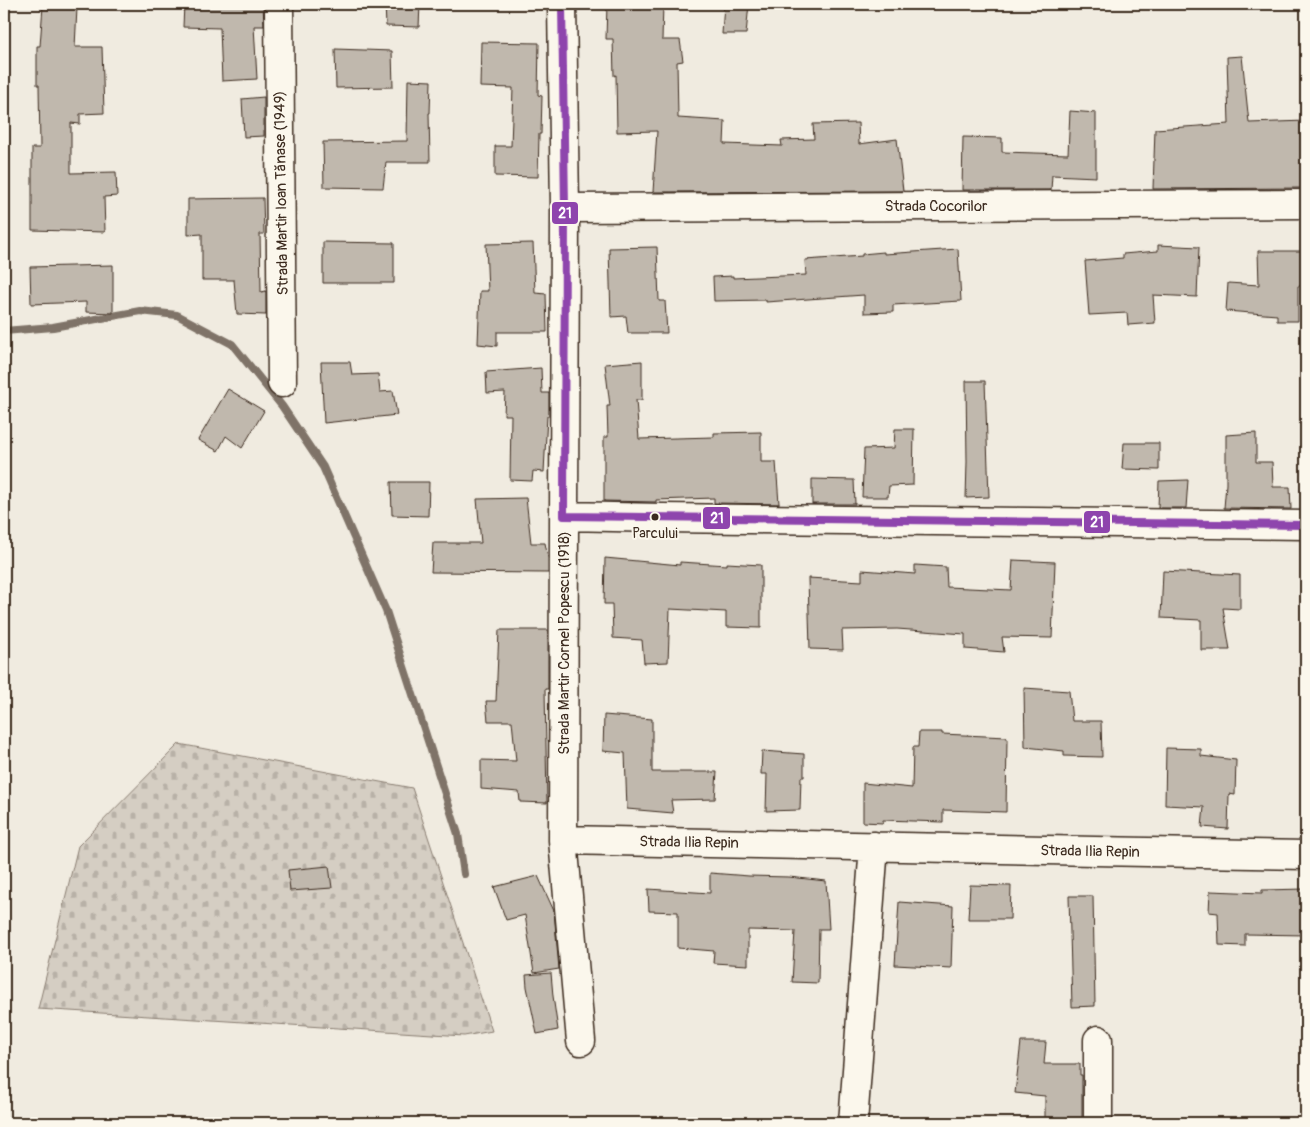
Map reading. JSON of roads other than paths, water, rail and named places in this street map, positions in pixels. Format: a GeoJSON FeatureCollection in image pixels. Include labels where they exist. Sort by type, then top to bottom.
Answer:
{"type":"FeatureCollection","features":[{"type":"Feature","properties":{"kind":"street","name":"Strada Martir Ioan Tănase (1949)"},"geometry":{"type":"LineString","coordinates":[[279,4],[282,383]]}},
{"type":"Feature","properties":{"kind":"street","name":"Strada Martir Cornel Popescu (1918)"},"geometry":{"type":"LineString","coordinates":[[562,4],[565,208],[563,840],[581,1041]]}},
{"type":"Feature","properties":{"kind":"street","name":"Strada Cocorilor"},"geometry":{"type":"LineString","coordinates":[[565,208],[1306,204]]}},
{"type":"Feature","properties":{"kind":"street"},"geometry":{"type":"LineString","coordinates":[[564,516],[671,519],[1306,525]]}},
{"type":"Feature","properties":{"kind":"street","name":"Strada Ilia Repin"},"geometry":{"type":"LineString","coordinates":[[563,840],[1306,855]]}},
{"type":"Feature","properties":{"kind":"street"},"geometry":{"type":"LineString","coordinates":[[853,1123],[874,846]]}},
{"type":"Feature","properties":{"kind":"street"},"geometry":{"type":"LineString","coordinates":[[1098,1040],[1098,1123]]}},
{"type":"Feature","properties":{"kind":"waterway"},"geometry":{"type":"LineString","coordinates":[[4,331],[53,327],[140,311],[177,315],[232,344],[282,406],[323,467],[386,611],[458,834],[464,874]]}},
{"type":"Feature","properties":{"kind":"place","name":"Parcului"},"geometry":{"type":"Point","coordinates":[655,517]}}]}
